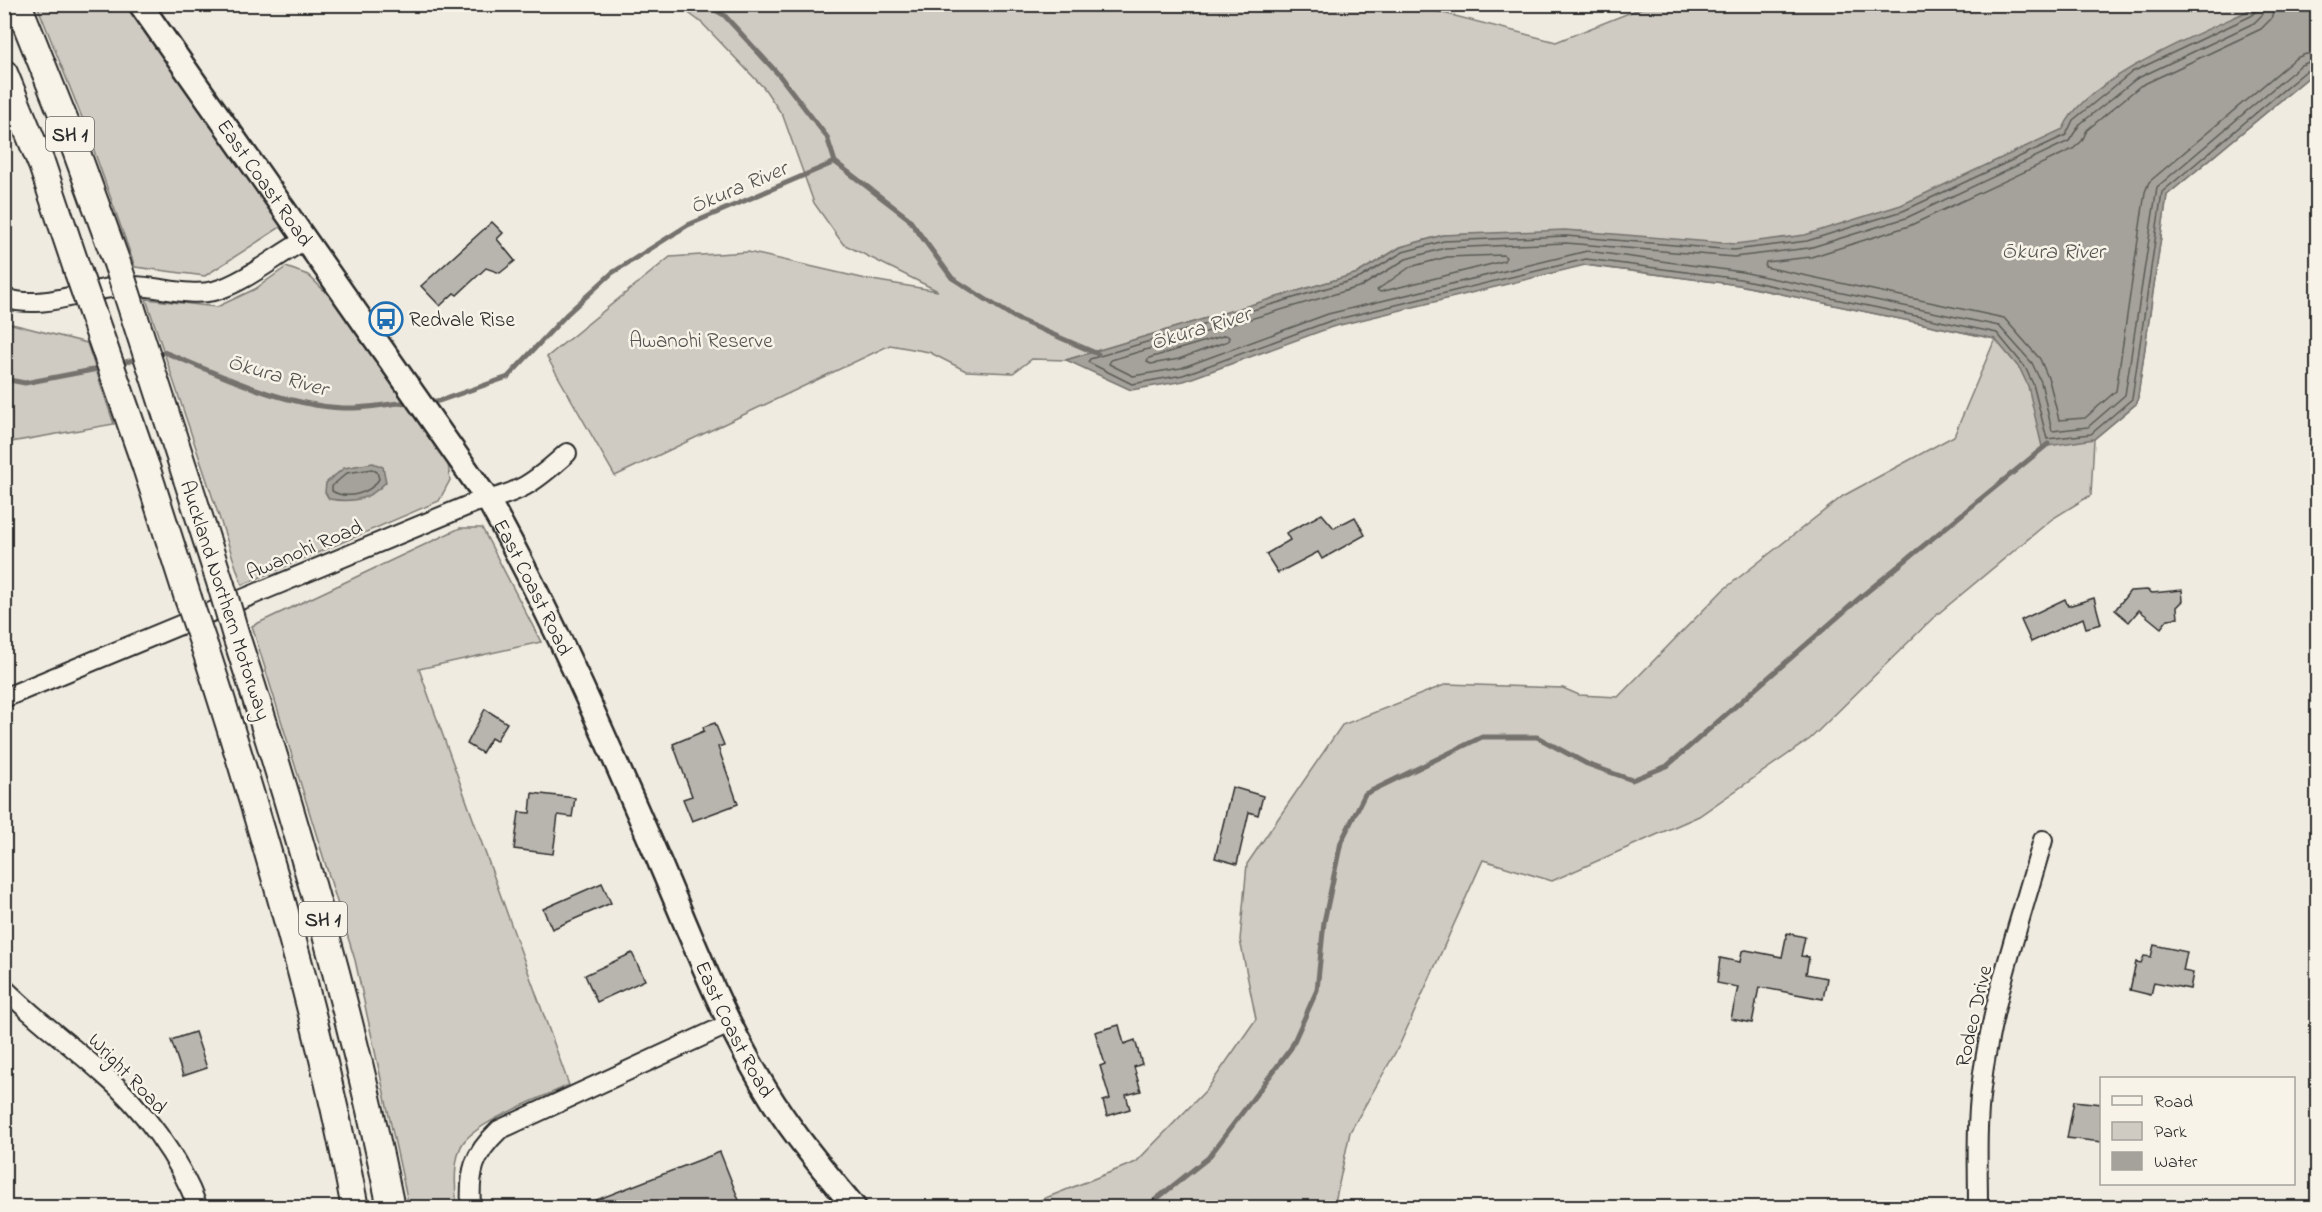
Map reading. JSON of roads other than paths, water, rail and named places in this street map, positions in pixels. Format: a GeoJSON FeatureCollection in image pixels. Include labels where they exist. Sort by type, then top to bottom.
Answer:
{"type":"FeatureCollection","features":[{"type":"Feature","properties":{"kind":"highway","name":"Auckland Northern Motorway"},"geometry":{"type":"LineString","coordinates":[[18,4],[70,134],[117,266],[221,585],[304,853],[343,993],[391,1208]]}},
{"type":"Feature","properties":{"kind":"highway","name":"Auckland Northern Motorway"},"geometry":{"type":"LineString","coordinates":[[4,73],[42,165],[146,467],[284,903],[310,1001],[355,1208]]}},
{"type":"Feature","properties":{"kind":"main road","name":"East Coast Road"},"geometry":{"type":"LineString","coordinates":[[140,4],[488,500],[530,576],[605,738],[729,1024],[774,1103],[813,1157],[855,1208]]}},
{"type":"Feature","properties":{"kind":"street"},"geometry":{"type":"LineString","coordinates":[[4,298],[45,302],[96,290],[134,286],[183,292],[216,290],[307,239]]}},
{"type":"Feature","properties":{"kind":"street","name":"Awanohi Road"},"geometry":{"type":"LineString","coordinates":[[4,698],[474,502],[514,494],[528,486],[567,453]]}},
{"type":"Feature","properties":{"kind":"street","name":"Rodeo Drive"},"geometry":{"type":"LineString","coordinates":[[1978,1208],[1980,1091],[1991,1025],[2043,840]]}},
{"type":"Feature","properties":{"kind":"street","name":"Wright Road"},"geometry":{"type":"LineString","coordinates":[[4,988],[104,1074],[134,1105],[179,1170],[198,1208]]}},
{"type":"Feature","properties":{"kind":"street"},"geometry":{"type":"LineString","coordinates":[[471,1208],[470,1177],[481,1147],[499,1130],[595,1088],[729,1024]]}},
{"type":"Feature","properties":{"kind":"water","name":"Ōkura River"},"geometry":{"type":"Polygon","coordinates":[[[2254,5],[2317,5],[2317,78],[2310,76],[2167,195],[2137,403],[2094,439],[2042,447],[2028,386],[2020,369],[1995,339],[1739,285],[1585,265],[1332,327],[1184,381],[1131,390],[1066,360],[1358,273],[1401,247],[1443,235],[1565,230],[1735,244],[1805,235],[1901,205],[2063,129],[2075,111],[2094,93],[2118,76],[2174,45],[2248,11],[2254,5]]]}},
{"type":"Feature","properties":{"kind":"water"},"geometry":{"type":"Polygon","coordinates":[[[373,463],[383,467],[386,482],[380,488],[360,499],[346,501],[329,499],[325,492],[326,483],[344,468],[373,463]]]}},
{"type":"Feature","properties":{"kind":"waterway"},"geometry":{"type":"LineString","coordinates":[[705,4],[724,15],[779,75],[827,137],[835,162]]}},
{"type":"Feature","properties":{"kind":"waterway","name":"Ōkura River"},"geometry":{"type":"LineString","coordinates":[[428,401],[439,401],[508,377],[567,314],[612,273],[688,225],[835,162],[908,218],[952,278],[1017,319],[1098,354]]}},
{"type":"Feature","properties":{"kind":"waterway","name":"Ōkura River"},"geometry":{"type":"LineString","coordinates":[[153,355],[164,352],[252,388],[320,406],[352,408],[412,402]]}},
{"type":"Feature","properties":{"kind":"waterway","name":"Ōkura River"},"geometry":{"type":"LineString","coordinates":[[118,364],[141,358]]}},
{"type":"Feature","properties":{"kind":"waterway","name":"Ōkura River"},"geometry":{"type":"LineString","coordinates":[[4,379],[25,383],[103,368]]}},
{"type":"Feature","properties":{"kind":"waterway"},"geometry":{"type":"LineString","coordinates":[[1145,1208],[1208,1158],[1291,1048],[1317,990],[1324,922],[1341,842],[1365,794],[1482,737],[1537,737],[1587,764],[1632,780],[1667,766],[1863,595],[2048,444]]}},
{"type":"Feature","properties":{"kind":"place","name":"Redvale Rise"},"geometry":{"type":"Point","coordinates":[386,319]}},
{"type":"Feature","properties":{"kind":"park label","name":"Awanohi Reserve"},"geometry":{"type":"Point","coordinates":[701,340]}}]}
